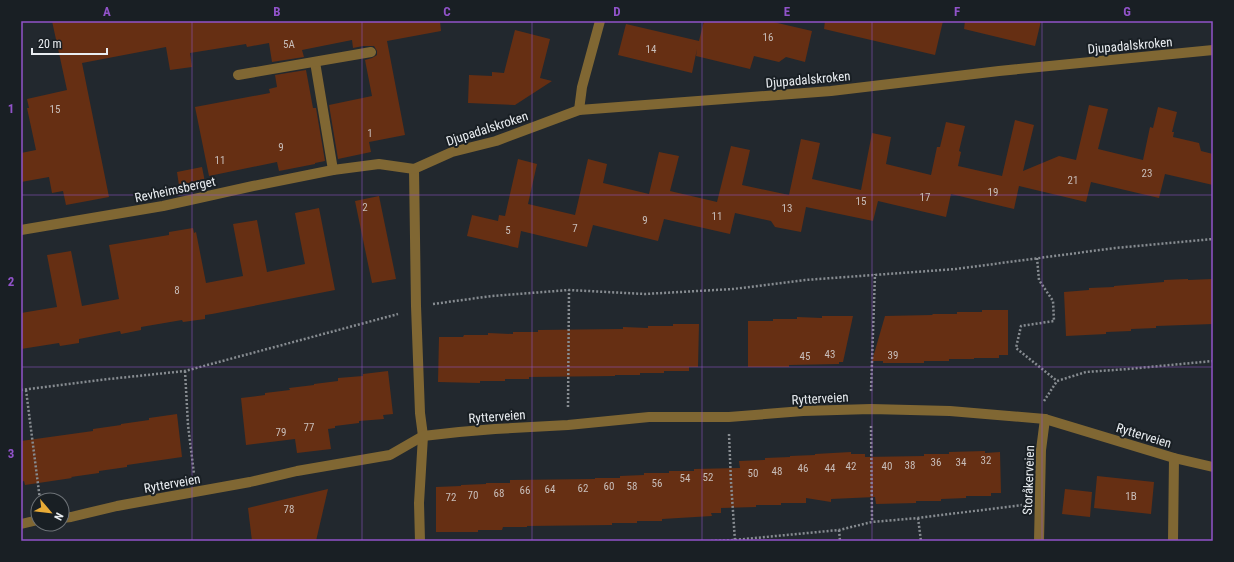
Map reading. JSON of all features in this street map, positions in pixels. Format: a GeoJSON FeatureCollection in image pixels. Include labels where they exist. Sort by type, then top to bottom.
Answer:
{"type":"FeatureCollection","features":[{"type":"Feature","properties":{"kind":"street"},"geometry":{"type":"LineString","coordinates":[[579,110],[582,87],[600,21]]}},
{"type":"Feature","properties":{"kind":"street","name":"Djupadalskroken"},"geometry":{"type":"LineString","coordinates":[[414,169],[452,152],[496,141],[579,110],[831,90],[999,71],[1213,50]]}},
{"type":"Feature","properties":{"kind":"street"},"geometry":{"type":"LineString","coordinates":[[238,75],[371,52]]}},
{"type":"Feature","properties":{"kind":"street"},"geometry":{"type":"LineString","coordinates":[[315,62],[333,170]]}},
{"type":"Feature","properties":{"kind":"street","name":"Revheimsberget"},"geometry":{"type":"LineString","coordinates":[[21,230],[164,206],[252,186],[333,170],[379,164],[414,169]]}},
{"type":"Feature","properties":{"kind":"street"},"geometry":{"type":"LineString","coordinates":[[414,169],[416,306],[420,406],[423,436],[419,503],[420,541]]}},
{"type":"Feature","properties":{"kind":"street","name":"Rytterveien"},"geometry":{"type":"LineString","coordinates":[[70,517],[117,506],[250,482],[297,471],[390,455],[423,436],[649,417],[729,418],[803,411],[871,409],[950,411],[1028,417],[1045,420],[1174,458],[1213,467]]}},
{"type":"Feature","properties":{"kind":"street","name":"Storåkerveien"},"geometry":{"type":"LineString","coordinates":[[1039,541],[1041,450],[1045,420]]}},
{"type":"Feature","properties":{"kind":"street"},"geometry":{"type":"LineString","coordinates":[[1173,541],[1174,458]]}},
{"type":"Feature","properties":{"kind":"path"},"geometry":{"type":"LineString","coordinates":[[21,390],[185,371],[402,313],[416,306],[492,296],[569,290],[645,294],[726,289],[812,279],[956,269],[1115,248],[1213,239]]}},
{"type":"Feature","properties":{"kind":"path"},"geometry":{"type":"LineString","coordinates":[[1037,258],[1039,280],[1053,301],[1054,321],[1021,326],[1016,348],[1057,381]]}},
{"type":"Feature","properties":{"kind":"path"},"geometry":{"type":"LineString","coordinates":[[568,425],[569,290]]}},
{"type":"Feature","properties":{"kind":"path"},"geometry":{"type":"LineString","coordinates":[[1028,417],[1041,405],[1057,381],[1086,372],[1213,361]]}},
{"type":"Feature","properties":{"kind":"path"},"geometry":{"type":"LineString","coordinates":[[185,371],[188,426],[196,492]]}},
{"type":"Feature","properties":{"kind":"path"},"geometry":{"type":"LineString","coordinates":[[26,390],[39,492]]}},
{"type":"Feature","properties":{"kind":"path"},"geometry":{"type":"LineString","coordinates":[[729,418],[735,541]]}},
{"type":"Feature","properties":{"kind":"path"},"geometry":{"type":"LineString","coordinates":[[711,541],[735,541],[839,530],[872,522],[1040,503]]}},
{"type":"Feature","properties":{"kind":"path"},"geometry":{"type":"LineString","coordinates":[[918,518],[921,541]]}},
{"type":"Feature","properties":{"kind":"path"},"geometry":{"type":"LineString","coordinates":[[839,530],[840,541]]}},
{"type":"Feature","properties":{"kind":"building"},"geometry":{"type":"Polygon","coordinates":[[[52,21],[440,21],[441,31],[387,41],[405,135],[369,142],[371,152],[338,159],[329,105],[372,96],[365,60],[377,55],[377,51],[374,46],[353,48],[352,40],[302,50],[304,57],[272,62],[269,43],[247,47],[246,44],[190,53],[192,67],[170,70],[166,47],[82,63],[109,197],[66,205],[63,191],[52,193],[49,177],[21,182],[21,153],[36,150],[27,108],[29,108],[27,99],[67,90],[52,21]]]}},
{"type":"Feature","properties":{"kind":"building"},"geometry":{"type":"Polygon","coordinates":[[[704,21],[769,21],[812,31],[805,62],[786,57],[779,62],[754,56],[750,69],[696,56],[697,49],[692,73],[618,55],[626,24],[699,41],[704,21]]]}},
{"type":"Feature","properties":{"kind":"building"},"geometry":{"type":"Polygon","coordinates":[[[825,21],[943,21],[935,55],[824,29],[825,21]]]}},
{"type":"Feature","properties":{"kind":"building"},"geometry":{"type":"Polygon","coordinates":[[[965,21],[1041,21],[1035,46],[964,29],[965,21]]]}},
{"type":"Feature","properties":{"kind":"building"},"geometry":{"type":"Polygon","coordinates":[[[515,30],[550,39],[540,78],[552,81],[515,105],[468,103],[469,75],[492,76],[492,72],[504,73],[515,30]]]}},
{"type":"Feature","properties":{"kind":"building"},"geometry":{"type":"Polygon","coordinates":[[[306,70],[313,108],[316,108],[325,161],[279,171],[277,162],[209,176],[195,107],[270,93],[269,89],[277,87],[275,75],[306,70]]]}},
{"type":"Feature","properties":{"kind":"building"},"geometry":{"type":"Polygon","coordinates":[[[1089,105],[1108,109],[1098,149],[1143,160],[1150,127],[1153,128],[1158,107],[1177,112],[1172,132],[1174,132],[1173,137],[1199,143],[1201,151],[1213,154],[1213,185],[1165,174],[1159,198],[1091,182],[1086,202],[1019,186],[1014,209],[951,194],[946,217],[878,201],[873,221],[806,207],[801,232],[775,227],[771,221],[735,213],[730,234],[664,219],[658,241],[593,225],[587,247],[521,231],[518,248],[467,236],[472,215],[498,221],[499,215],[505,216],[518,159],[537,164],[528,204],[575,215],[588,159],[607,164],[603,183],[649,194],[659,152],[679,156],[670,191],[717,202],[731,146],[750,150],[742,185],[789,195],[801,139],[820,143],[812,179],[861,190],[872,133],[891,137],[886,164],[931,175],[937,147],[940,147],[946,122],[965,126],[959,151],[961,152],[958,166],[1002,176],[1015,120],[1034,125],[1023,171],[1059,156],[1076,160],[1089,105]]]}},
{"type":"Feature","properties":{"kind":"building"},"geometry":{"type":"Polygon","coordinates":[[[202,167],[206,187],[180,192],[177,172],[202,167]]]}},
{"type":"Feature","properties":{"kind":"building"},"geometry":{"type":"Polygon","coordinates":[[[379,196],[396,279],[372,283],[355,201],[379,196]]]}},
{"type":"Feature","properties":{"kind":"building"},"geometry":{"type":"Polygon","coordinates":[[[319,208],[335,290],[205,315],[205,319],[183,322],[182,320],[141,327],[141,330],[121,334],[120,331],[79,339],[79,343],[60,346],[59,343],[21,349],[21,313],[57,307],[47,255],[71,251],[82,306],[119,299],[109,245],[169,235],[169,232],[193,228],[194,233],[196,232],[206,283],[243,276],[233,224],[257,220],[267,272],[305,264],[295,213],[319,208]]]}},
{"type":"Feature","properties":{"kind":"building"},"geometry":{"type":"Polygon","coordinates":[[[1213,279],[1213,324],[1156,326],[1156,328],[1131,329],[1131,331],[1106,332],[1106,334],[1066,336],[1064,292],[1089,290],[1089,288],[1164,282],[1164,280],[1213,279]]]}},
{"type":"Feature","properties":{"kind":"building"},"geometry":{"type":"Polygon","coordinates":[[[982,310],[1008,310],[1008,355],[999,355],[999,358],[949,359],[949,361],[924,361],[924,363],[883,363],[883,361],[872,361],[885,316],[957,314],[957,312],[982,312],[982,310]]]}},
{"type":"Feature","properties":{"kind":"building"},"geometry":{"type":"Polygon","coordinates":[[[822,316],[853,316],[843,362],[839,362],[839,364],[789,365],[789,367],[748,367],[748,321],[773,321],[773,319],[797,319],[797,317],[822,318],[822,316]]]}},
{"type":"Feature","properties":{"kind":"building"},"geometry":{"type":"Polygon","coordinates":[[[673,324],[699,324],[698,367],[689,367],[689,371],[664,371],[664,373],[640,373],[640,375],[529,377],[529,379],[505,379],[505,381],[480,381],[480,383],[438,382],[439,337],[488,335],[488,333],[513,334],[513,332],[538,332],[538,330],[623,329],[623,327],[648,328],[648,326],[673,326],[673,324]]]}},
{"type":"Feature","properties":{"kind":"building"},"geometry":{"type":"Polygon","coordinates":[[[388,371],[393,414],[383,415],[384,419],[359,421],[359,423],[335,426],[335,428],[328,429],[331,449],[297,453],[295,439],[246,445],[241,398],[290,390],[289,388],[338,381],[338,378],[363,376],[363,374],[388,371]]]}},
{"type":"Feature","properties":{"kind":"building"},"geometry":{"type":"Polygon","coordinates":[[[177,414],[182,457],[127,465],[127,467],[99,471],[99,473],[71,477],[72,478],[25,485],[24,481],[21,482],[21,441],[93,431],[93,429],[177,414]]]}},
{"type":"Feature","properties":{"kind":"building"},"geometry":{"type":"Polygon","coordinates":[[[985,451],[985,453],[1000,452],[1001,493],[991,493],[991,496],[966,496],[966,498],[941,499],[941,501],[916,501],[916,503],[876,504],[875,497],[831,499],[831,502],[806,498],[806,503],[781,503],[781,505],[756,505],[756,507],[721,508],[721,513],[711,513],[712,516],[662,519],[662,521],[612,523],[612,525],[503,527],[502,530],[478,530],[478,532],[436,532],[436,487],[486,483],[510,483],[510,480],[620,478],[620,476],[644,475],[644,473],[694,471],[694,469],[740,468],[739,461],[765,460],[765,458],[815,454],[851,452],[851,454],[865,454],[865,457],[924,456],[924,454],[949,454],[949,452],[985,451]]]}},
{"type":"Feature","properties":{"kind":"building"},"geometry":{"type":"Polygon","coordinates":[[[1097,476],[1154,482],[1151,514],[1094,508],[1097,476]]]}},
{"type":"Feature","properties":{"kind":"building"},"geometry":{"type":"Polygon","coordinates":[[[328,489],[316,541],[252,541],[248,508],[328,489]]]}},
{"type":"Feature","properties":{"kind":"building"},"geometry":{"type":"Polygon","coordinates":[[[1065,489],[1092,492],[1090,517],[1062,514],[1065,489]]]}}]}
